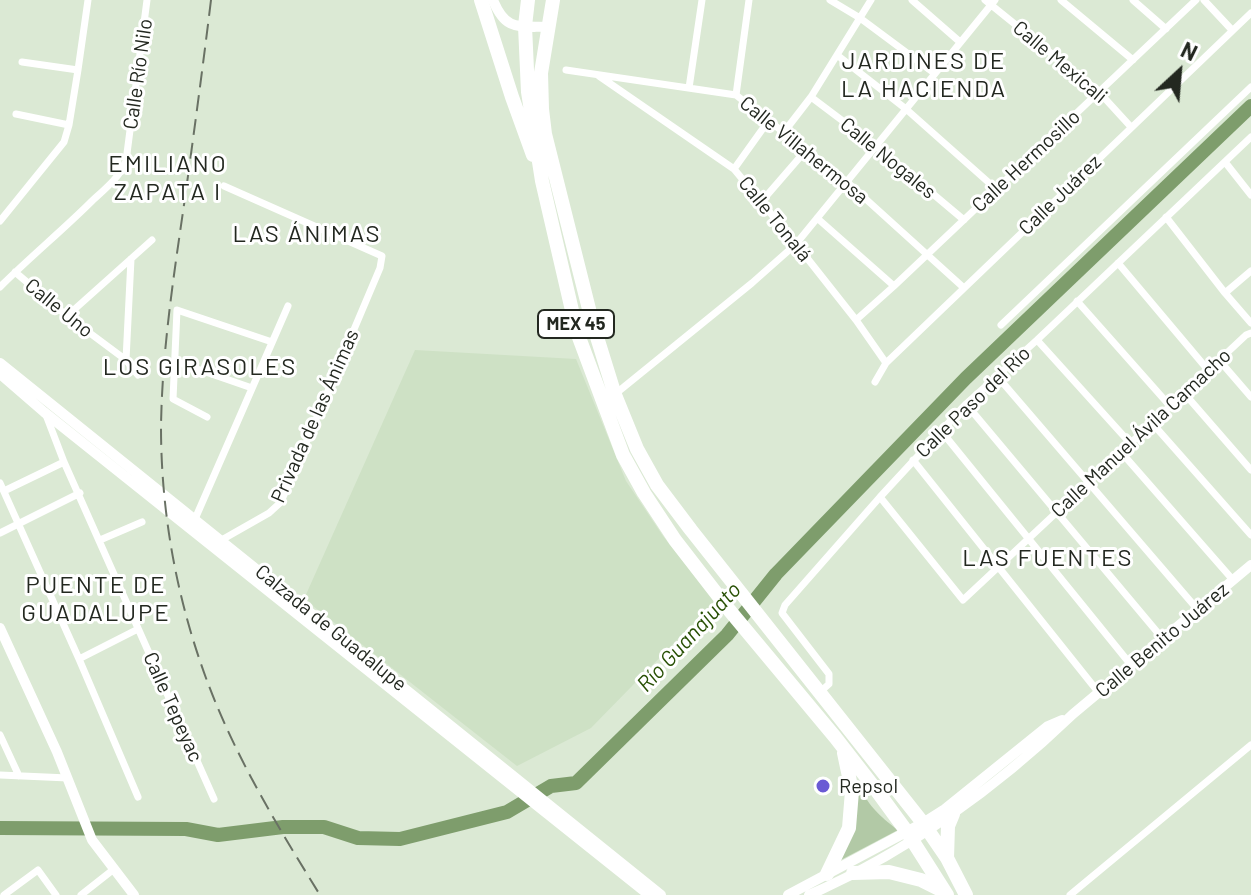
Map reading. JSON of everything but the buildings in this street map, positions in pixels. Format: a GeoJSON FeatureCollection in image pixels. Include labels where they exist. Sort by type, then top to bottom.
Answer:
{"type":"FeatureCollection","features":[{"type":"Feature","properties":{"kind":"highway"},"geometry":{"type":"LineString","coordinates":[[481,0],[542,181]]}},
{"type":"Feature","properties":{"kind":"highway","name":"MEX 45"},"geometry":{"type":"LineString","coordinates":[[528,0],[525,26],[528,92],[542,181],[577,332],[608,398],[657,485],[926,827],[966,895]]}},
{"type":"Feature","properties":{"kind":"highway"},"geometry":{"type":"LineString","coordinates":[[543,0],[549,27]]}},
{"type":"Feature","properties":{"kind":"highway","name":"MEX 45"},"geometry":{"type":"LineString","coordinates":[[553,0],[541,73],[545,134],[623,455],[675,540],[843,748],[910,836],[947,894]]}},
{"type":"Feature","properties":{"kind":"highway"},"geometry":{"type":"LineString","coordinates":[[827,874],[849,828],[852,791],[843,748]]}},
{"type":"Feature","properties":{"kind":"highway"},"geometry":{"type":"LineString","coordinates":[[947,858],[948,826],[953,814]]}},
{"type":"Feature","properties":{"kind":"highway"},"geometry":{"type":"LineString","coordinates":[[853,873],[889,872],[921,880],[947,894]]}},
{"type":"Feature","properties":{"kind":"main road"},"geometry":{"type":"LineString","coordinates":[[493,0],[508,23],[549,27]]}},
{"type":"Feature","properties":{"kind":"main road","name":"Calzada de Guadalupe"},"geometry":{"type":"LineString","coordinates":[[0,363],[195,519],[217,542]]}},
{"type":"Feature","properties":{"kind":"main road","name":"Calzada de Guadalupe"},"geometry":{"type":"LineString","coordinates":[[0,374],[44,412],[217,542],[520,787],[661,895]]}},
{"type":"Feature","properties":{"kind":"main road","name":"Calle Benito Juárez"},"geometry":{"type":"LineString","coordinates":[[926,827],[953,814],[1251,565]]}},
{"type":"Feature","properties":{"kind":"main road"},"geometry":{"type":"LineString","coordinates":[[0,628],[68,778],[92,840],[134,895]]}},
{"type":"Feature","properties":{"kind":"main road","name":"Calle Benito Juárez"},"geometry":{"type":"LineString","coordinates":[[926,827],[1048,726],[1073,714]]}},
{"type":"Feature","properties":{"kind":"main road","name":"Calzada de Guadalupe"},"geometry":{"type":"LineString","coordinates":[[552,812],[649,895]]}},
{"type":"Feature","properties":{"kind":"main road"},"geometry":{"type":"LineString","coordinates":[[809,895],[853,873],[926,827]]}},
{"type":"Feature","properties":{"kind":"main road"},"geometry":{"type":"LineString","coordinates":[[788,895],[910,836]]}},
{"type":"Feature","properties":{"kind":"street"},"geometry":{"type":"LineString","coordinates":[[0,221],[64,142],[88,0]]}},
{"type":"Feature","properties":{"kind":"street","name":"Calle Río Nilo"},"geometry":{"type":"LineString","coordinates":[[0,287],[86,208],[124,167],[147,0]]}},
{"type":"Feature","properties":{"kind":"street"},"geometry":{"type":"LineString","coordinates":[[689,88],[702,0]]}},
{"type":"Feature","properties":{"kind":"street"},"geometry":{"type":"LineString","coordinates":[[736,95],[749,0]]}},
{"type":"Feature","properties":{"kind":"street"},"geometry":{"type":"LineString","coordinates":[[830,0],[860,18],[934,73]]}},
{"type":"Feature","properties":{"kind":"street"},"geometry":{"type":"LineString","coordinates":[[784,132],[811,97],[871,0]]}},
{"type":"Feature","properties":{"kind":"street"},"geometry":{"type":"LineString","coordinates":[[912,0],[960,42]]}},
{"type":"Feature","properties":{"kind":"street"},"geometry":{"type":"LineString","coordinates":[[1061,0],[1133,60]]}},
{"type":"Feature","properties":{"kind":"street"},"geometry":{"type":"LineString","coordinates":[[1133,0],[1166,29]]}},
{"type":"Feature","properties":{"kind":"street","name":"Calle Hermosillo"},"geometry":{"type":"LineString","coordinates":[[856,320],[1196,0]]}},
{"type":"Feature","properties":{"kind":"street"},"geometry":{"type":"LineString","coordinates":[[1204,0],[1232,30]]}},
{"type":"Feature","properties":{"kind":"street"},"geometry":{"type":"LineString","coordinates":[[608,398],[796,244],[990,2]]}},
{"type":"Feature","properties":{"kind":"street","name":"Calle Mexicali"},"geometry":{"type":"LineString","coordinates":[[990,2],[1099,92],[1131,127]]}},
{"type":"Feature","properties":{"kind":"street","name":"Calle Juárez"},"geometry":{"type":"LineString","coordinates":[[875,382],[886,363],[1251,13]]}},
{"type":"Feature","properties":{"kind":"street"},"geometry":{"type":"LineString","coordinates":[[837,55],[906,109],[996,189]]}},
{"type":"Feature","properties":{"kind":"street"},"geometry":{"type":"LineString","coordinates":[[22,62],[78,70]]}},
{"type":"Feature","properties":{"kind":"street","name":"Calle Villahermosa"},"geometry":{"type":"LineString","coordinates":[[566,70],[736,95],[847,182],[964,288]]}},
{"type":"Feature","properties":{"kind":"street","name":"Calle Tonalá"},"geometry":{"type":"LineString","coordinates":[[598,75],[734,169],[856,320],[886,363]]}},
{"type":"Feature","properties":{"kind":"street","name":"Calle Paso del Río"},"geometry":{"type":"LineString","coordinates":[[1001,325],[1251,87]]}},
{"type":"Feature","properties":{"kind":"street","name":"Calle Nogales"},"geometry":{"type":"LineString","coordinates":[[811,97],[876,146],[964,220]]}},
{"type":"Feature","properties":{"kind":"street"},"geometry":{"type":"LineString","coordinates":[[16,114],[69,125]]}},
{"type":"Feature","properties":{"kind":"street"},"geometry":{"type":"LineString","coordinates":[[734,169],[769,120]]}},
{"type":"Feature","properties":{"kind":"street","name":"Calle Paso del Río"},"geometry":{"type":"LineString","coordinates":[[820,692],[829,684],[829,674],[782,613],[785,605],[966,404],[1251,137]]}},
{"type":"Feature","properties":{"kind":"street"},"geometry":{"type":"LineString","coordinates":[[762,201],[807,149]]}},
{"type":"Feature","properties":{"kind":"street"},"geometry":{"type":"LineString","coordinates":[[1225,162],[1251,195]]}},
{"type":"Feature","properties":{"kind":"street","name":"Privada de las Ánimas"},"geometry":{"type":"LineString","coordinates":[[217,542],[269,513],[281,502],[380,268],[382,256],[224,186]]}},
{"type":"Feature","properties":{"kind":"street"},"geometry":{"type":"LineString","coordinates":[[1166,217],[1251,323]]}},
{"type":"Feature","properties":{"kind":"street"},"geometry":{"type":"LineString","coordinates":[[817,218],[894,286]]}},
{"type":"Feature","properties":{"kind":"street"},"geometry":{"type":"LineString","coordinates":[[67,316],[152,240]]}},
{"type":"Feature","properties":{"kind":"street"},"geometry":{"type":"LineString","coordinates":[[126,360],[131,259]]}},
{"type":"Feature","properties":{"kind":"street"},"geometry":{"type":"LineString","coordinates":[[1118,263],[1208,370]]}},
{"type":"Feature","properties":{"kind":"street"},"geometry":{"type":"LineString","coordinates":[[1225,293],[1251,271]]}},
{"type":"Feature","properties":{"kind":"street","name":"Calle Uno"},"geometry":{"type":"LineString","coordinates":[[15,272],[126,360],[138,375]]}},
{"type":"Feature","properties":{"kind":"street"},"geometry":{"type":"LineString","coordinates":[[1077,301],[1170,406]]}},
{"type":"Feature","properties":{"kind":"street"},"geometry":{"type":"LineString","coordinates":[[195,519],[288,306]]}},
{"type":"Feature","properties":{"kind":"street"},"geometry":{"type":"LineString","coordinates":[[207,417],[173,399],[177,310],[272,342]]}},
{"type":"Feature","properties":{"kind":"street","name":"Calle Manuel Ávila Camacho"},"geometry":{"type":"LineString","coordinates":[[880,497],[963,600],[1251,333]]}},
{"type":"Feature","properties":{"kind":"street"},"geometry":{"type":"LineString","coordinates":[[1037,340],[1130,443]]}},
{"type":"Feature","properties":{"kind":"street"},"geometry":{"type":"LineString","coordinates":[[1219,360],[1251,397]]}},
{"type":"Feature","properties":{"kind":"street"},"geometry":{"type":"LineString","coordinates":[[174,361],[252,388]]}},
{"type":"Feature","properties":{"kind":"street"},"geometry":{"type":"LineString","coordinates":[[997,376],[1198,610]]}},
{"type":"Feature","properties":{"kind":"street"},"geometry":{"type":"LineString","coordinates":[[1184,393],[1251,470]]}},
{"type":"Feature","properties":{"kind":"street","name":"Calle Tepeyac"},"geometry":{"type":"LineString","coordinates":[[39,394],[64,462],[214,799]]}},
{"type":"Feature","properties":{"kind":"street"},"geometry":{"type":"LineString","coordinates":[[966,404],[1163,639]]}},
{"type":"Feature","properties":{"kind":"street"},"geometry":{"type":"LineString","coordinates":[[1152,423],[1251,535]]}},
{"type":"Feature","properties":{"kind":"street"},"geometry":{"type":"LineString","coordinates":[[942,432],[1131,665]]}},
{"type":"Feature","properties":{"kind":"street"},"geometry":{"type":"LineString","coordinates":[[1121,452],[1233,580]]}},
{"type":"Feature","properties":{"kind":"street"},"geometry":{"type":"LineString","coordinates":[[913,460],[1099,693]]}},
{"type":"Feature","properties":{"kind":"street"},"geometry":{"type":"LineString","coordinates":[[64,462],[2,487],[138,797]]}},
{"type":"Feature","properties":{"kind":"street"},"geometry":{"type":"LineString","coordinates":[[0,533],[80,493]]}},
{"type":"Feature","properties":{"kind":"street"},"geometry":{"type":"LineString","coordinates":[[100,540],[142,522]]}},
{"type":"Feature","properties":{"kind":"street"},"geometry":{"type":"LineString","coordinates":[[79,659],[138,629]]}},
{"type":"Feature","properties":{"kind":"street"},"geometry":{"type":"LineString","coordinates":[[0,735],[19,776]]}},
{"type":"Feature","properties":{"kind":"street"},"geometry":{"type":"LineString","coordinates":[[1070,895],[1251,745]]}},
{"type":"Feature","properties":{"kind":"street"},"geometry":{"type":"LineString","coordinates":[[0,775],[68,778]]}},
{"type":"Feature","properties":{"kind":"street"},"geometry":{"type":"LineString","coordinates":[[81,895],[114,869]]}},
{"type":"Feature","properties":{"kind":"street"},"geometry":{"type":"LineString","coordinates":[[4,895],[38,870],[56,895]]}},
{"type":"Feature","properties":{"kind":"shaded area"},"geometry":{"type":"Polygon","coordinates":[[[415,350],[576,359],[626,481],[663,536],[715,601],[591,728],[517,766],[304,599],[415,350]]]}},
{"type":"Feature","properties":{"kind":"shaded area"},"geometry":{"type":"Polygon","coordinates":[[[857,782],[874,809],[898,830],[839,861],[857,812],[857,782]]]}},
{"type":"Feature","properties":{"kind":"waterway","name":"Río Guanajuato"},"geometry":{"type":"LineString","coordinates":[[0,828],[186,829],[218,835],[283,827],[324,827],[358,838],[400,839],[507,812],[551,786],[576,783],[727,635],[776,574],[966,378],[1251,106]]}},
{"type":"Feature","properties":{"kind":"railway"},"geometry":{"type":"LineString","coordinates":[[211,0],[164,369],[161,427],[166,515],[190,630],[210,689],[252,780],[320,895]]}},
{"type":"Feature","properties":{"kind":"place","name":"Repsol"},"geometry":{"type":"Point","coordinates":[823,786]}},
{"type":"Feature","properties":{"kind":"district","name":"JARDINES DE LA HACIENDA"},"geometry":{"type":"Point","coordinates":[924,75]}},
{"type":"Feature","properties":{"kind":"district","name":"EMILIANO ZAPATA I"},"geometry":{"type":"Point","coordinates":[168,178]}},
{"type":"Feature","properties":{"kind":"district","name":"LAS ÁNIMAS"},"geometry":{"type":"Point","coordinates":[307,234]}},
{"type":"Feature","properties":{"kind":"district","name":"LOS GIRASOLES"},"geometry":{"type":"Point","coordinates":[200,367]}},
{"type":"Feature","properties":{"kind":"district","name":"LAS FUENTES"},"geometry":{"type":"Point","coordinates":[1048,558]}},
{"type":"Feature","properties":{"kind":"district","name":"PUENTE DE GUADALUPE"},"geometry":{"type":"Point","coordinates":[96,599]}}]}
